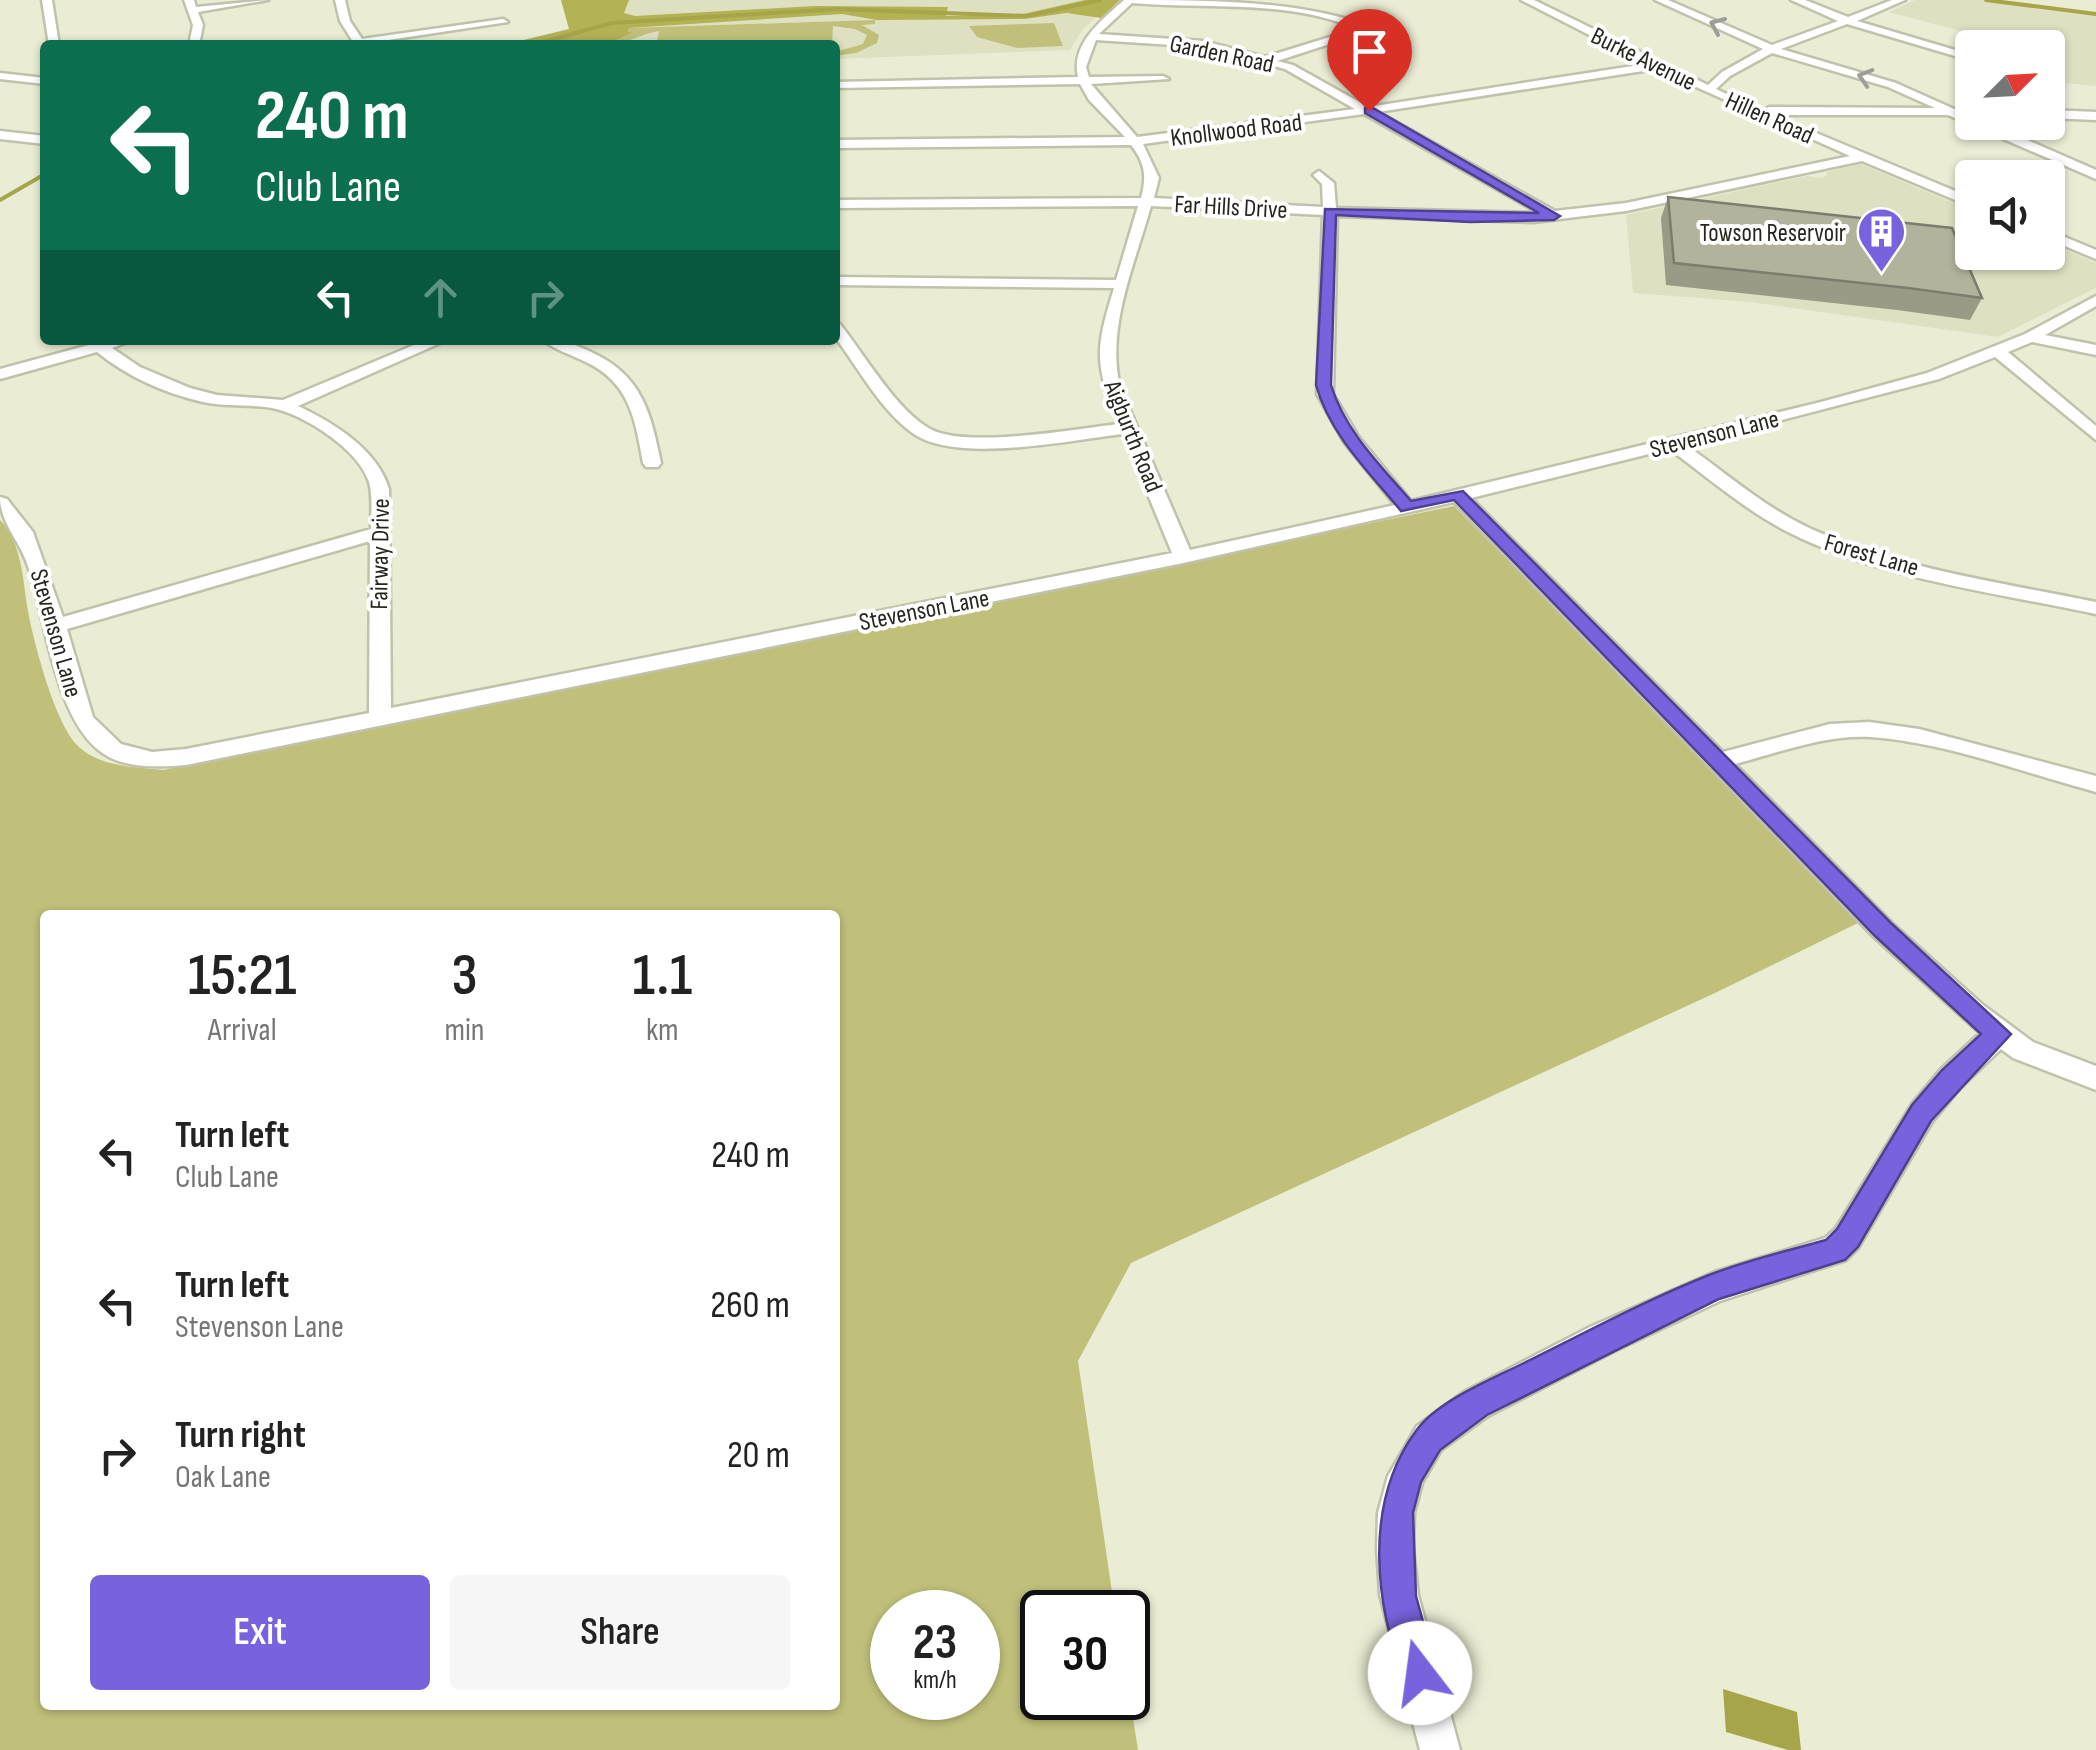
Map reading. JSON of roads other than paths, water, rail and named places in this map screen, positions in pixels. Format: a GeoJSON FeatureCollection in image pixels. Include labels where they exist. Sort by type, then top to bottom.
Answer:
{"type":"FeatureCollection","features":[{"type":"Feature","properties":{"kind":"street"},"geometry":{"type":"LineString","coordinates":[[47,0],[53,40]]}},
{"type":"Feature","properties":{"kind":"street"},"geometry":{"type":"LineString","coordinates":[[195,40],[198,25],[191,5],[263,0]]}},
{"type":"Feature","properties":{"kind":"street"},"geometry":{"type":"LineString","coordinates":[[325,0],[340,1],[358,40]]}},
{"type":"Feature","properties":{"kind":"street"},"geometry":{"type":"LineString","coordinates":[[1082,79],[1082,60],[1091,37],[1130,0],[1195,6],[1305,8],[1337,14],[1354,24],[1347,35],[1268,60]]}},
{"type":"Feature","properties":{"kind":"street","name":"Burke Avenue"},"geometry":{"type":"LineString","coordinates":[[1526,0],[1708,90]]}},
{"type":"Feature","properties":{"kind":"street"},"geometry":{"type":"LineString","coordinates":[[1660,0],[1774,50],[1892,85],[1955,113]]}},
{"type":"Feature","properties":{"kind":"street"},"geometry":{"type":"LineString","coordinates":[[1796,0],[1846,20],[1955,53]]}},
{"type":"Feature","properties":{"kind":"street","name":"Hillen Road"},"geometry":{"type":"LineString","coordinates":[[1900,0],[1774,50],[1727,73],[1708,90],[1955,196]]}},
{"type":"Feature","properties":{"kind":"street"},"geometry":{"type":"LineString","coordinates":[[380,40],[503,22],[486,10]]}},
{"type":"Feature","properties":{"kind":"street","name":"Garden Road"},"geometry":{"type":"LineString","coordinates":[[1091,37],[1182,42],[1268,60],[1301,72],[1554,216]]}},
{"type":"Feature","properties":{"kind":"street","name":"Knollwood Road"},"geometry":{"type":"LineString","coordinates":[[1130,136],[1644,58]]}},
{"type":"Feature","properties":{"kind":"street"},"geometry":{"type":"LineString","coordinates":[[14,78],[38,65]]}},
{"type":"Feature","properties":{"kind":"street","name":"Knollwood Road"},"geometry":{"type":"LineString","coordinates":[[840,144],[1130,136],[1369,111],[1658,65]]}},
{"type":"Feature","properties":{"kind":"street"},"geometry":{"type":"LineString","coordinates":[[0,76],[40,81]]}},
{"type":"Feature","properties":{"kind":"street","name":"Aigburth Road"},"geometry":{"type":"LineString","coordinates":[[1082,79],[1096,102],[1130,136],[1151,170],[1149,202],[1107,336],[1106,362],[1183,558]]}},
{"type":"Feature","properties":{"kind":"street"},"geometry":{"type":"LineString","coordinates":[[840,85],[1163,79]]}},
{"type":"Feature","properties":{"kind":"street"},"geometry":{"type":"LineString","coordinates":[[1754,111],[1952,112]]}},
{"type":"Feature","properties":{"kind":"street"},"geometry":{"type":"LineString","coordinates":[[2065,115],[2096,116]]}},
{"type":"Feature","properties":{"kind":"street"},"geometry":{"type":"LineString","coordinates":[[0,135],[40,139]]}},
{"type":"Feature","properties":{"kind":"street"},"geometry":{"type":"LineString","coordinates":[[2015,140],[2096,175]]}},
{"type":"Feature","properties":{"kind":"street","name":"Far Hills Drive"},"geometry":{"type":"LineString","coordinates":[[840,204],[1149,202],[1500,225],[1626,208],[1862,157]]}},
{"type":"Feature","properties":{"kind":"street"},"geometry":{"type":"LineString","coordinates":[[1320,175],[1328,184],[1330,212],[1326,394],[1350,438],[1407,508]]}},
{"type":"Feature","properties":{"kind":"street"},"geometry":{"type":"LineString","coordinates":[[2065,241],[2096,254]]}},
{"type":"Feature","properties":{"kind":"street"},"geometry":{"type":"LineString","coordinates":[[840,282],[1123,284]]}},
{"type":"Feature","properties":{"kind":"street","name":"Stevenson Lane"},"geometry":{"type":"LineString","coordinates":[[0,504],[30,547],[83,720],[113,750],[132,757],[186,757],[1183,558],[1407,508],[1934,376],[2030,336],[2096,300]]}},
{"type":"Feature","properties":{"kind":"street","name":"Stevenson Lane"},"geometry":{"type":"LineString","coordinates":[[1995,349],[2036,326],[2057,320]]}},
{"type":"Feature","properties":{"kind":"street"},"geometry":{"type":"LineString","coordinates":[[840,332],[913,423],[936,438],[972,442],[1129,428]]}},
{"type":"Feature","properties":{"kind":"street"},"geometry":{"type":"LineString","coordinates":[[2030,336],[2096,350]]}},
{"type":"Feature","properties":{"kind":"street"},"geometry":{"type":"LineString","coordinates":[[0,374],[91,345]]}},
{"type":"Feature","properties":{"kind":"street","name":"Fairway Drive"},"geometry":{"type":"LineString","coordinates":[[100,345],[148,376],[202,397],[283,406],[336,437],[373,467],[380,480],[380,718]]}},
{"type":"Feature","properties":{"kind":"street"},"geometry":{"type":"LineString","coordinates":[[283,406],[427,345]]}},
{"type":"Feature","properties":{"kind":"street"},"geometry":{"type":"LineString","coordinates":[[561,345],[617,372],[633,386],[652,463]]}},
{"type":"Feature","properties":{"kind":"street"},"geometry":{"type":"LineString","coordinates":[[1995,349],[2096,435]]}},
{"type":"Feature","properties":{"kind":"street","name":"Forest Lane"},"geometry":{"type":"LineString","coordinates":[[1672,443],[1775,516],[1819,539],[1878,559],[2096,608]]}},
{"type":"Feature","properties":{"kind":"street"},"geometry":{"type":"LineString","coordinates":[[1457,494],[1883,930],[1998,1034],[2024,1050],[2096,1078]]}},
{"type":"Feature","properties":{"kind":"street"},"geometry":{"type":"LineString","coordinates":[[56,626],[377,533]]}},
{"type":"Feature","properties":{"kind":"street"},"geometry":{"type":"LineString","coordinates":[[1718,761],[1830,732],[1869,729],[1919,738],[2096,784]]}},
{"type":"Feature","properties":{"kind":"street"},"geometry":{"type":"LineString","coordinates":[[1440,1750],[1399,1596],[1395,1548],[1396,1513],[1406,1476],[1429,1438],[1476,1404],[1698,1294],[1749,1274],[1802,1263],[1834,1250],[1848,1238],[1922,1113],[1951,1078],[1998,1034]]}},
{"type":"Feature","properties":{"kind":"waterway"},"geometry":{"type":"LineString","coordinates":[[550,40],[612,23],[837,9],[1027,16],[1100,0]]}},
{"type":"Feature","properties":{"kind":"waterway"},"geometry":{"type":"LineString","coordinates":[[1986,0],[2096,14]]}},
{"type":"Feature","properties":{"kind":"waterway"},"geometry":{"type":"LineString","coordinates":[[0,200],[40,177]]}},
{"type":"Feature","properties":{"kind":"place","name":"Towson Reservoir"},"geometry":{"type":"Point","coordinates":[1881,274]}}]}
